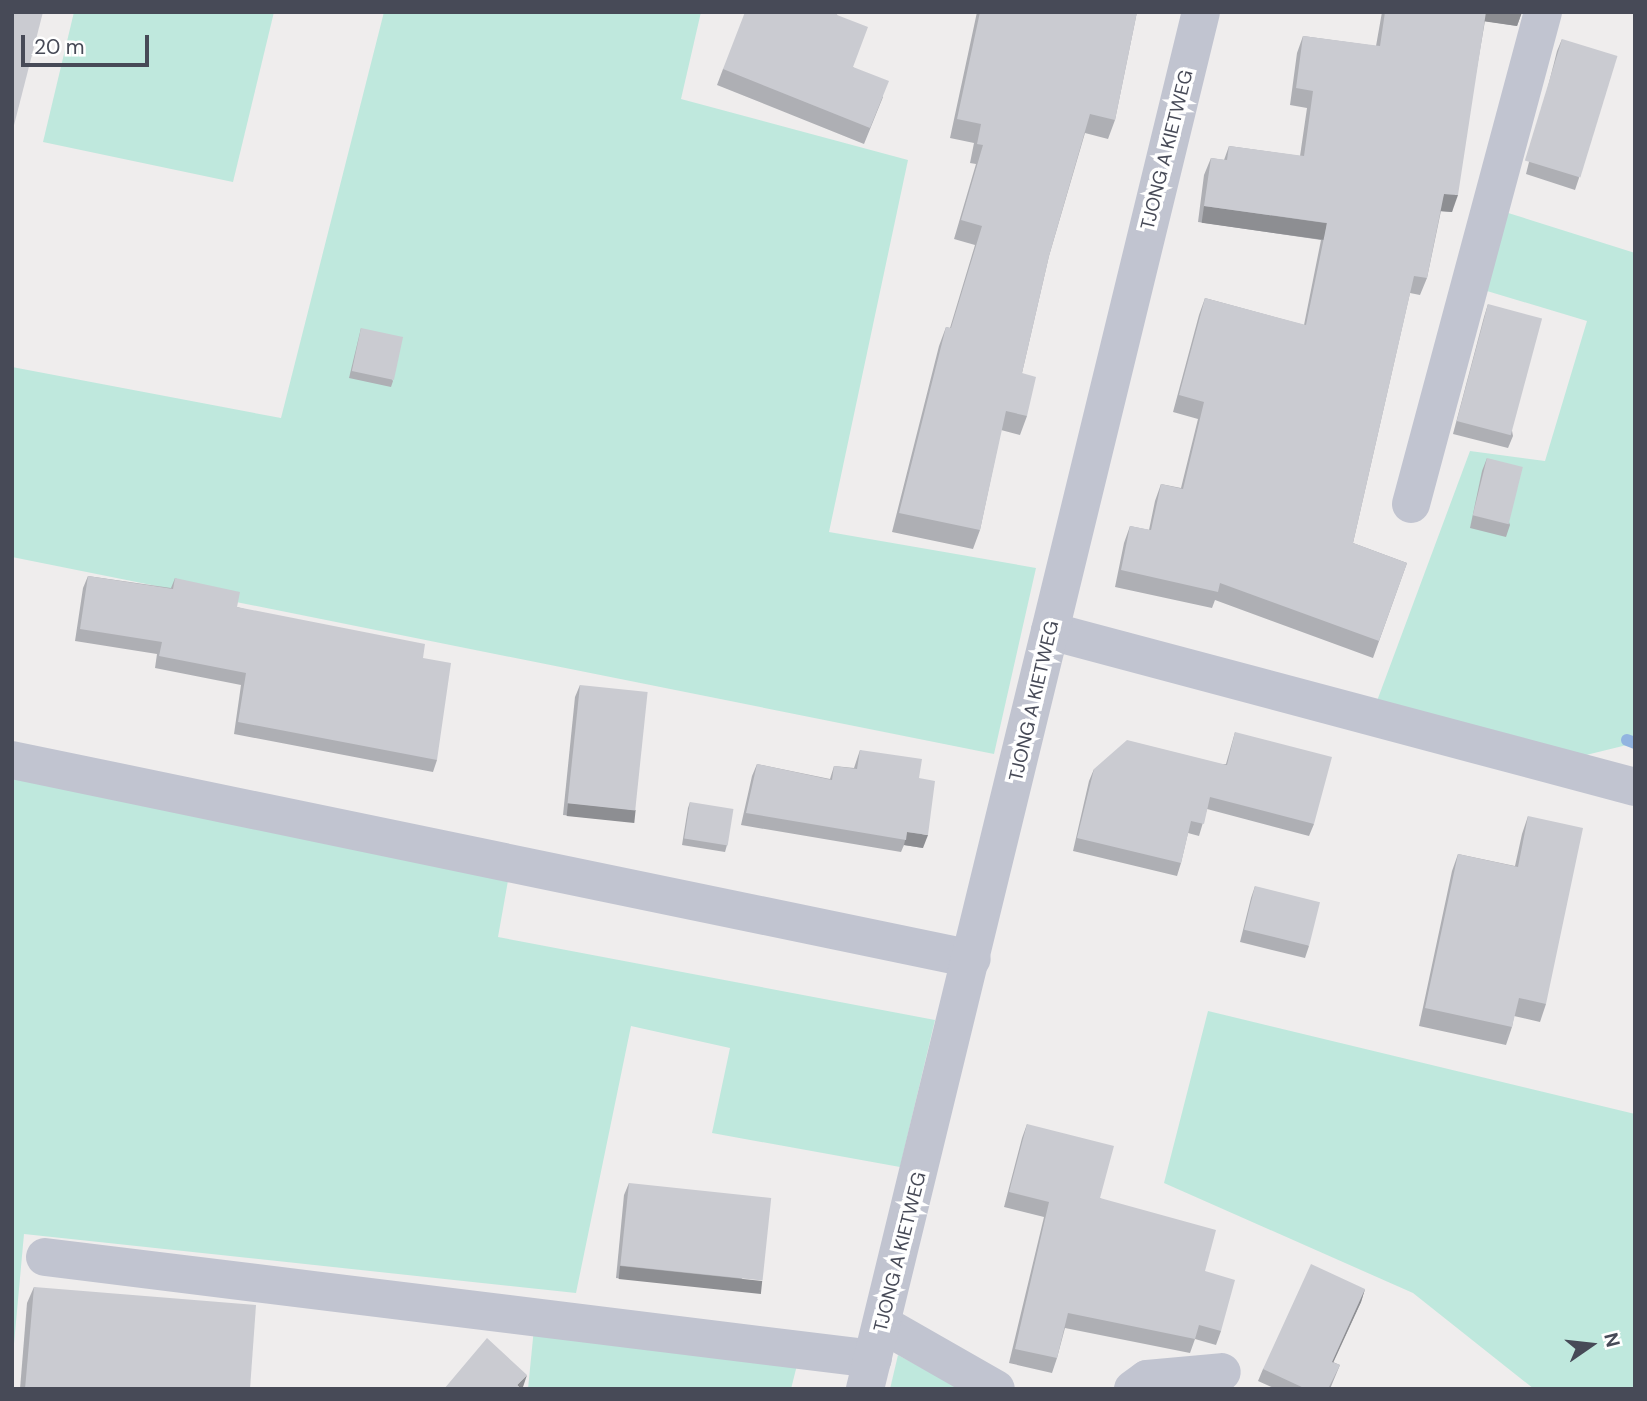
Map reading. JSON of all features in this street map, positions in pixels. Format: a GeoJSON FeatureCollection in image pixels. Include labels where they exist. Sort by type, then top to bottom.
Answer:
{"type":"FeatureCollection","features":[{"type":"Feature","properties":{"kind":"street","name":"TJONG A KIETWEG"},"geometry":{"type":"LineString","coordinates":[[873,1357],[1201,12]]}},
{"type":"Feature","properties":{"kind":"street"},"geometry":{"type":"LineString","coordinates":[[1411,505],[1543,12]]}},
{"type":"Feature","properties":{"kind":"street"},"geometry":{"type":"LineString","coordinates":[[1050,631],[1635,787]]}},
{"type":"Feature","properties":{"kind":"street"},"geometry":{"type":"LineString","coordinates":[[12,760],[972,959]]}},
{"type":"Feature","properties":{"kind":"street"},"geometry":{"type":"LineString","coordinates":[[44,1257],[873,1357],[996,1389]]}},
{"type":"Feature","properties":{"kind":"street"},"geometry":{"type":"LineString","coordinates":[[1132,1389],[1147,1379],[1222,1372]]}},
{"type":"Feature","properties":{"kind":"green space"},"geometry":{"type":"Polygon","coordinates":[[[74,12],[274,12],[233,182],[43,142],[74,12]]]}},
{"type":"Feature","properties":{"kind":"green space"},"geometry":{"type":"Polygon","coordinates":[[[384,12],[701,12],[681,99],[908,160],[829,532],[1036,568],[994,754],[12,557],[12,367],[281,418],[384,12]]]}},
{"type":"Feature","properties":{"kind":"green space"},"geometry":{"type":"Polygon","coordinates":[[[1505,212],[1635,253],[1635,743],[1582,756],[1374,709],[1470,451],[1545,461],[1587,321],[1487,291],[1505,212]]]}},
{"type":"Feature","properties":{"kind":"green space"},"geometry":{"type":"Polygon","coordinates":[[[12,772],[509,875],[498,937],[935,1020],[900,1167],[712,1133],[730,1048],[631,1026],[576,1293],[24,1234],[12,1366],[12,772]]]}},
{"type":"Feature","properties":{"kind":"green space"},"geometry":{"type":"Polygon","coordinates":[[[1208,1011],[1635,1114],[1635,1389],[1534,1389],[1413,1293],[1164,1183],[1208,1011]]]}},
{"type":"Feature","properties":{"kind":"green space"},"geometry":{"type":"Polygon","coordinates":[[[534,1328],[797,1365],[791,1389],[528,1389],[534,1328]]]}},
{"type":"Feature","properties":{"kind":"green space"},"geometry":{"type":"Polygon","coordinates":[[[898,1355],[961,1389],[890,1389],[898,1355]]]}},
{"type":"Feature","properties":{"kind":"building"},"geometry":{"type":"Polygon","coordinates":[[[12,12],[43,12],[12,133],[12,12]]]}},
{"type":"Feature","properties":{"kind":"building"},"geometry":{"type":"Polygon","coordinates":[[[745,12],[838,12],[837,15],[868,27],[853,67],[889,81],[870,128],[723,69],[745,12]]]}},
{"type":"Feature","properties":{"kind":"building"},"geometry":{"type":"Polygon","coordinates":[[[980,12],[1137,12],[1115,120],[1090,114],[1049,256],[1022,373],[1036,377],[1027,416],[1006,411],[980,530],[899,513],[946,327],[951,328],[982,226],[961,220],[983,145],[977,144],[981,124],[957,119],[980,12]]]}},
{"type":"Feature","properties":{"kind":"building"},"geometry":{"type":"Polygon","coordinates":[[[1385,12],[1486,12],[1458,195],[1444,194],[1427,278],[1414,276],[1353,543],[1407,563],[1379,641],[1220,583],[1218,592],[1121,570],[1130,526],[1151,530],[1161,484],[1183,489],[1204,402],[1179,395],[1205,298],[1306,325],[1327,223],[1204,206],[1211,158],[1227,160],[1229,146],[1304,156],[1313,91],[1296,88],[1303,36],[1380,46],[1385,12]]]}},
{"type":"Feature","properties":{"kind":"building"},"geometry":{"type":"Polygon","coordinates":[[[1562,39],[1617,56],[1580,177],[1525,160],[1562,39]]]}},
{"type":"Feature","properties":{"kind":"building"},"geometry":{"type":"Polygon","coordinates":[[[1488,304],[1542,318],[1511,435],[1457,421],[1488,304]]]}},
{"type":"Feature","properties":{"kind":"building"},"geometry":{"type":"Polygon","coordinates":[[[361,328],[403,337],[394,380],[352,371],[361,328]]]}},
{"type":"Feature","properties":{"kind":"building"},"geometry":{"type":"Polygon","coordinates":[[[1487,458],[1523,467],[1509,524],[1473,515],[1487,458]]]}},
{"type":"Feature","properties":{"kind":"building"},"geometry":{"type":"Polygon","coordinates":[[[88,576],[173,589],[175,578],[240,592],[237,607],[425,644],[423,658],[451,663],[437,760],[238,722],[246,673],[159,656],[162,642],[80,629],[88,576]]]}},
{"type":"Feature","properties":{"kind":"building"},"geometry":{"type":"Polygon","coordinates":[[[580,685],[648,692],[635,810],[568,803],[580,685]]]}},
{"type":"Feature","properties":{"kind":"building"},"geometry":{"type":"Polygon","coordinates":[[[1235,732],[1332,757],[1314,824],[1210,797],[1204,824],[1191,821],[1181,863],[1077,838],[1094,769],[1127,740],[1227,765],[1235,732]]]}},
{"type":"Feature","properties":{"kind":"building"},"geometry":{"type":"Polygon","coordinates":[[[860,750],[922,759],[919,778],[935,781],[928,835],[907,832],[906,840],[746,813],[757,764],[832,780],[834,766],[857,769],[860,750]]]}},
{"type":"Feature","properties":{"kind":"building"},"geometry":{"type":"Polygon","coordinates":[[[690,802],[733,809],[728,845],[684,839],[690,802]]]}},
{"type":"Feature","properties":{"kind":"building"},"geometry":{"type":"Polygon","coordinates":[[[1528,816],[1583,828],[1546,1004],[1519,998],[1512,1027],[1425,1008],[1458,854],[1518,867],[1528,816]]]}},
{"type":"Feature","properties":{"kind":"building"},"geometry":{"type":"Polygon","coordinates":[[[1255,886],[1320,902],[1309,946],[1244,930],[1255,886]]]}},
{"type":"Feature","properties":{"kind":"building"},"geometry":{"type":"Polygon","coordinates":[[[1027,1124],[1114,1146],[1100,1198],[1216,1230],[1205,1271],[1235,1280],[1221,1331],[1199,1325],[1195,1339],[1068,1313],[1057,1358],[1015,1349],[1049,1202],[1009,1192],[1027,1124]]]}},
{"type":"Feature","properties":{"kind":"building"},"geometry":{"type":"Polygon","coordinates":[[[629,1183],[771,1198],[763,1280],[620,1266],[629,1183]]]}},
{"type":"Feature","properties":{"kind":"building"},"geometry":{"type":"Polygon","coordinates":[[[1311,1264],[1365,1289],[1332,1362],[1340,1365],[1328,1389],[1306,1389],[1263,1369],[1311,1264]]]}},
{"type":"Feature","properties":{"kind":"building"},"geometry":{"type":"Polygon","coordinates":[[[34,1287],[256,1305],[250,1389],[25,1389],[34,1287]]]}},
{"type":"Feature","properties":{"kind":"building"},"geometry":{"type":"Polygon","coordinates":[[[487,1338],[527,1375],[517,1385],[521,1389],[444,1389],[487,1338]]]}},
{"type":"Feature","properties":{"kind":"waterway"},"geometry":{"type":"LineString","coordinates":[[1627,740],[1635,743]]}}]}
